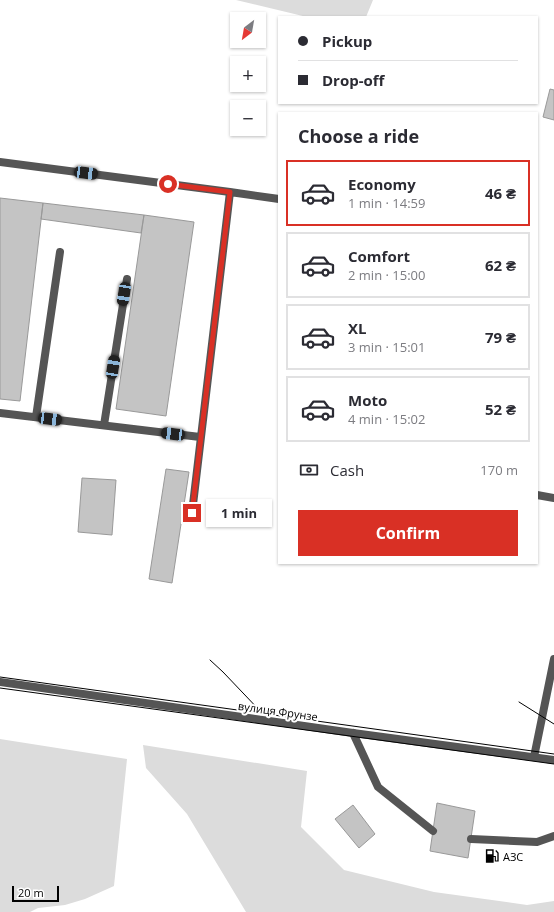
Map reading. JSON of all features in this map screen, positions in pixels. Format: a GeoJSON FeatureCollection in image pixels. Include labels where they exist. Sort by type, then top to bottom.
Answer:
{"type":"FeatureCollection","features":[{"type":"Feature","properties":{"kind":"street"},"geometry":{"type":"LineString","coordinates":[[0,162],[278,199]]}},
{"type":"Feature","properties":{"kind":"street"},"geometry":{"type":"LineString","coordinates":[[192,513],[230,192]]}},
{"type":"Feature","properties":{"kind":"street"},"geometry":{"type":"LineString","coordinates":[[36,417],[60,252]]}},
{"type":"Feature","properties":{"kind":"street"},"geometry":{"type":"LineString","coordinates":[[104,425],[126,279]]}},
{"type":"Feature","properties":{"kind":"street"},"geometry":{"type":"LineString","coordinates":[[0,413],[200,437]]}},
{"type":"Feature","properties":{"kind":"street"},"geometry":{"type":"LineString","coordinates":[[538,495],[554,498]]}},
{"type":"Feature","properties":{"kind":"street"},"geometry":{"type":"LineString","coordinates":[[534,757],[554,659]]}},
{"type":"Feature","properties":{"kind":"street","name":"вулиця Фрунзе"},"geometry":{"type":"LineString","coordinates":[[0,682],[353,733],[554,760]]}},
{"type":"Feature","properties":{"kind":"street"},"geometry":{"type":"LineString","coordinates":[[353,733],[378,787],[433,831]]}},
{"type":"Feature","properties":{"kind":"street"},"geometry":{"type":"LineString","coordinates":[[471,839],[536,842],[554,836]]}},
{"type":"Feature","properties":{"kind":"shaded area"},"geometry":{"type":"Polygon","coordinates":[[[236,0],[373,0],[366,16],[303,16],[236,0]]]}},
{"type":"Feature","properties":{"kind":"shaded area"},"geometry":{"type":"Polygon","coordinates":[[[0,739],[127,759],[114,886],[85,899],[65,905],[38,908],[30,912],[0,912],[0,739]]]}},
{"type":"Feature","properties":{"kind":"shaded area"},"geometry":{"type":"Polygon","coordinates":[[[143,745],[307,771],[301,827],[344,870],[434,892],[527,905],[554,901],[554,912],[246,912],[187,814],[146,768],[143,745]]]}},
{"type":"Feature","properties":{"kind":"building"},"geometry":{"type":"Polygon","coordinates":[[[550,89],[554,90],[554,120],[543,117],[550,89]]]}},
{"type":"Feature","properties":{"kind":"building"},"geometry":{"type":"Polygon","coordinates":[[[0,198],[43,203],[20,401],[0,399],[0,198]]]}},
{"type":"Feature","properties":{"kind":"building"},"geometry":{"type":"Polygon","coordinates":[[[43,203],[144,215],[141,233],[41,219],[43,203]]]}},
{"type":"Feature","properties":{"kind":"building"},"geometry":{"type":"Polygon","coordinates":[[[144,215],[194,222],[166,416],[116,409],[144,215]]]}},
{"type":"Feature","properties":{"kind":"building"},"geometry":{"type":"Polygon","coordinates":[[[166,469],[189,472],[172,583],[149,579],[166,469]]]}},
{"type":"Feature","properties":{"kind":"building"},"geometry":{"type":"Polygon","coordinates":[[[82,478],[116,480],[112,535],[78,532],[82,478]]]}},
{"type":"Feature","properties":{"kind":"building"},"geometry":{"type":"Polygon","coordinates":[[[437,803],[475,811],[468,858],[430,851],[437,803]]]}},
{"type":"Feature","properties":{"kind":"building"},"geometry":{"type":"Polygon","coordinates":[[[353,805],[375,834],[359,848],[335,819],[353,805]]]}},
{"type":"Feature","properties":{"kind":"tram line"},"geometry":{"type":"LineString","coordinates":[[210,660],[263,714]]}},
{"type":"Feature","properties":{"kind":"tram line"},"geometry":{"type":"LineString","coordinates":[[0,677],[554,754]]}},
{"type":"Feature","properties":{"kind":"tram line"},"geometry":{"type":"LineString","coordinates":[[0,688],[554,764]]}},
{"type":"Feature","properties":{"kind":"tram line"},"geometry":{"type":"LineString","coordinates":[[519,702],[554,724]]}},
{"type":"Feature","properties":{"kind":"place","name":"АЗС"},"geometry":{"type":"Point","coordinates":[492,856]}},
{"type":"Feature","properties":{"kind":"route"},"geometry":{"type":"LineString","coordinates":[[168,184],[230,192],[192,513]]}}]}
